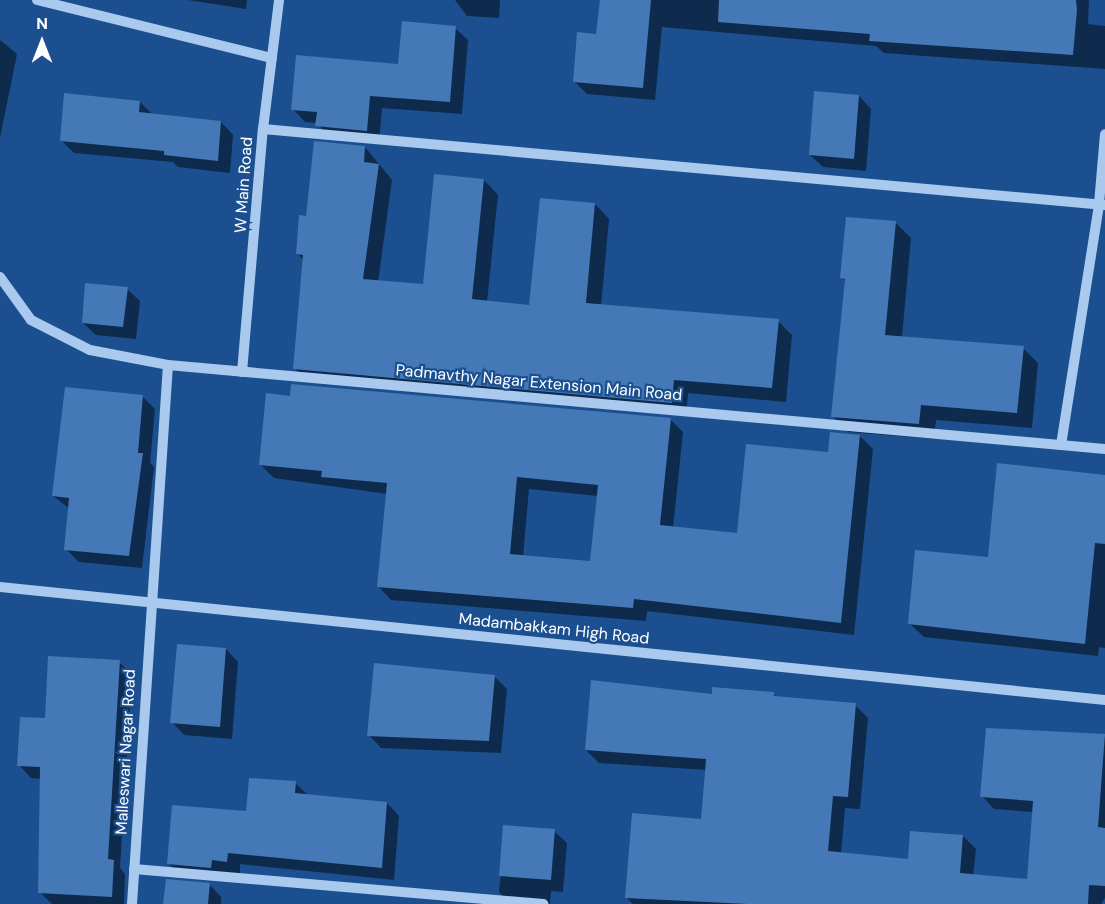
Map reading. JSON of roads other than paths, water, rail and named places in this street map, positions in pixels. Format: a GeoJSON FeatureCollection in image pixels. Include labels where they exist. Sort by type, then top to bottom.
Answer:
{"type":"FeatureCollection","features":[{"type":"Feature","properties":{"kind":"street"},"geometry":{"type":"LineString","coordinates":[[37,0],[272,58]]}},
{"type":"Feature","properties":{"kind":"street","name":"W Main Road"},"geometry":{"type":"LineString","coordinates":[[242,372],[263,129],[279,0]]}},
{"type":"Feature","properties":{"kind":"street"},"geometry":{"type":"LineString","coordinates":[[263,129],[1102,204]]}},
{"type":"Feature","properties":{"kind":"street"},"geometry":{"type":"LineString","coordinates":[[1061,444],[1102,204],[1105,134]]}},
{"type":"Feature","properties":{"kind":"street","name":"Padmavthy Nagar Extension Main Road"},"geometry":{"type":"LineString","coordinates":[[0,277],[31,320],[90,350],[168,365],[1105,449]]}},
{"type":"Feature","properties":{"kind":"street","name":"Malleswari Nagar Road"},"geometry":{"type":"LineString","coordinates":[[132,904],[150,602],[168,365]]}},
{"type":"Feature","properties":{"kind":"street","name":"Madambakkam High Road"},"geometry":{"type":"LineString","coordinates":[[0,587],[1105,700]]}},
{"type":"Feature","properties":{"kind":"street"},"geometry":{"type":"LineString","coordinates":[[134,869],[544,904]]}}]}
